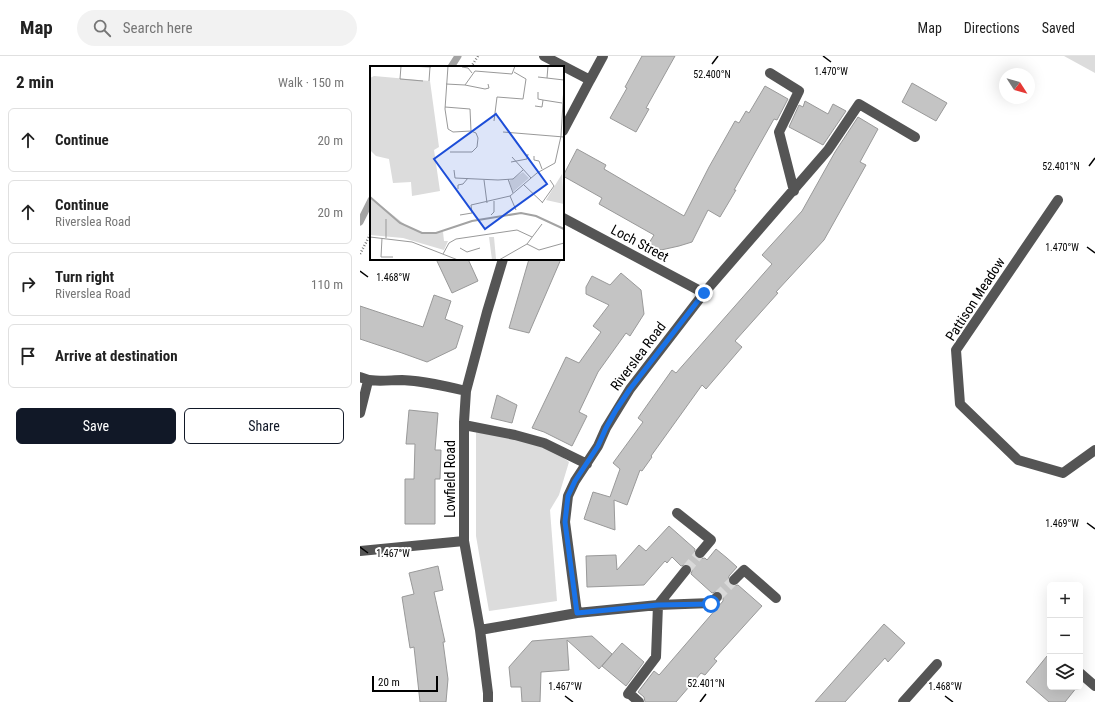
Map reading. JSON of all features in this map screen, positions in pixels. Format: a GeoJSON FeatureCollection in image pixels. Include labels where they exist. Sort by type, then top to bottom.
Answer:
{"type":"FeatureCollection","features":[{"type":"Feature","properties":{"kind":"street"},"geometry":{"type":"LineString","coordinates":[[544,56],[563,66]]}},
{"type":"Feature","properties":{"kind":"street"},"geometry":{"type":"LineString","coordinates":[[564,129],[603,56]]}},
{"type":"Feature","properties":{"kind":"street"},"geometry":{"type":"LineString","coordinates":[[564,66],[590,80]]}},
{"type":"Feature","properties":{"kind":"street"},"geometry":{"type":"LineString","coordinates":[[770,73],[799,91],[779,132],[794,191]]}},
{"type":"Feature","properties":{"kind":"street","name":"Riverslea Road"},"geometry":{"type":"LineString","coordinates":[[577,613],[565,522],[568,496],[575,481],[598,446],[612,416],[630,389],[704,293],[828,150],[859,104],[916,137]]}},
{"type":"Feature","properties":{"kind":"street","name":"Pattison Meadow"},"geometry":{"type":"LineString","coordinates":[[1058,200],[956,350],[960,404],[1018,460],[1063,473],[1095,450]]}},
{"type":"Feature","properties":{"kind":"street","name":"Loch Street"},"geometry":{"type":"LineString","coordinates":[[564,219],[704,293]]}},
{"type":"Feature","properties":{"kind":"street","name":"Lowfield Road"},"geometry":{"type":"LineString","coordinates":[[488,702],[480,630],[464,541],[464,425],[466,391],[487,312],[504,260]]}},
{"type":"Feature","properties":{"kind":"street"},"geometry":{"type":"LineString","coordinates":[[360,413],[364,379],[403,380],[439,385],[466,391]]}},
{"type":"Feature","properties":{"kind":"street"},"geometry":{"type":"LineString","coordinates":[[464,425],[516,434],[544,443],[587,464]]}},
{"type":"Feature","properties":{"kind":"street"},"geometry":{"type":"LineString","coordinates":[[677,512],[711,540],[700,553]]}},
{"type":"Feature","properties":{"kind":"street"},"geometry":{"type":"LineString","coordinates":[[360,551],[464,541]]}},
{"type":"Feature","properties":{"kind":"street"},"geometry":{"type":"LineString","coordinates":[[639,702],[628,694],[656,657],[658,605],[686,570]]}},
{"type":"Feature","properties":{"kind":"street"},"geometry":{"type":"LineString","coordinates":[[734,580],[744,570],[776,598]]}},
{"type":"Feature","properties":{"kind":"street"},"geometry":{"type":"LineString","coordinates":[[480,630],[577,613],[658,605],[711,604],[717,597]]}},
{"type":"Feature","properties":{"kind":"street"},"geometry":{"type":"LineString","coordinates":[[903,702],[937,664]]}},
{"type":"Feature","properties":{"kind":"street"},"geometry":{"type":"LineString","coordinates":[[1083,675],[1094,683]]}},
{"type":"Feature","properties":{"kind":"path"},"geometry":{"type":"LineString","coordinates":[[472,66],[478,56]]}},
{"type":"Feature","properties":{"kind":"path"},"geometry":{"type":"LineString","coordinates":[[360,254],[370,236]]}},
{"type":"Feature","properties":{"kind":"shaded area"},"geometry":{"type":"Polygon","coordinates":[[[1064,56],[1095,56],[1095,73],[1064,56]]]}},
{"type":"Feature","properties":{"kind":"shaded area"},"geometry":{"type":"Polygon","coordinates":[[[476,432],[515,439],[553,450],[569,462],[559,495],[550,510],[557,601],[489,611],[476,536],[476,432]]]}},
{"type":"Feature","properties":{"kind":"building"},"geometry":{"type":"Polygon","coordinates":[[[642,56],[675,56],[646,108],[649,109],[636,132],[610,118],[627,88],[625,87],[642,56]]]}},
{"type":"Feature","properties":{"kind":"building"},"geometry":{"type":"Polygon","coordinates":[[[912,83],[947,103],[936,121],[902,102],[912,83]]]}},
{"type":"Feature","properties":{"kind":"building"},"geometry":{"type":"Polygon","coordinates":[[[765,86],[788,99],[777,120],[774,119],[720,217],[708,210],[692,242],[661,250],[649,243],[654,235],[599,204],[602,198],[564,177],[577,149],[606,165],[604,169],[684,216],[735,121],[739,123],[746,111],[749,113],[765,86]]]}},
{"type":"Feature","properties":{"kind":"building"},"geometry":{"type":"Polygon","coordinates":[[[805,101],[828,114],[833,104],[846,111],[823,145],[789,127],[799,105],[803,107],[805,101]]]}},
{"type":"Feature","properties":{"kind":"building"},"geometry":{"type":"Polygon","coordinates":[[[858,117],[878,129],[860,162],[866,165],[824,240],[776,292],[778,293],[735,341],[742,347],[706,389],[702,385],[651,456],[652,457],[642,471],[640,470],[627,505],[614,500],[615,530],[584,519],[593,492],[610,497],[620,469],[613,463],[643,422],[638,418],[672,370],[676,373],[772,264],[762,255],[802,211],[835,152],[858,117]]]}},
{"type":"Feature","properties":{"kind":"building"},"geometry":{"type":"Polygon","coordinates":[[[436,260],[468,260],[478,281],[452,293],[436,260]]]}},
{"type":"Feature","properties":{"kind":"building"},"geometry":{"type":"Polygon","coordinates":[[[529,260],[561,260],[529,333],[509,328],[529,260]]]}},
{"type":"Feature","properties":{"kind":"building"},"geometry":{"type":"Polygon","coordinates":[[[621,273],[641,290],[644,314],[630,336],[626,333],[598,372],[579,412],[587,416],[572,446],[544,432],[532,428],[566,357],[579,363],[601,332],[593,326],[609,305],[586,294],[586,287],[592,276],[610,285],[621,273]]]}},
{"type":"Feature","properties":{"kind":"building"},"geometry":{"type":"Polygon","coordinates":[[[434,295],[451,301],[445,319],[463,326],[456,348],[427,362],[360,339],[360,306],[423,327],[434,295]]]}},
{"type":"Feature","properties":{"kind":"building"},"geometry":{"type":"Polygon","coordinates":[[[497,395],[517,405],[512,423],[491,418],[497,395]]]}},
{"type":"Feature","properties":{"kind":"building"},"geometry":{"type":"Polygon","coordinates":[[[409,410],[438,413],[435,450],[441,450],[440,479],[435,479],[435,524],[405,524],[405,479],[414,479],[415,444],[406,444],[409,410]]]}},
{"type":"Feature","properties":{"kind":"building"},"geometry":{"type":"Polygon","coordinates":[[[669,526],[695,549],[694,555],[696,558],[705,558],[707,560],[716,549],[727,558],[737,567],[729,576],[729,584],[733,586],[738,585],[762,606],[714,659],[717,661],[705,675],[701,673],[676,702],[645,702],[644,697],[638,692],[654,671],[659,675],[660,674],[723,601],[723,595],[718,591],[712,593],[691,574],[692,571],[690,565],[687,564],[681,566],[672,557],[667,563],[665,561],[644,585],[587,587],[586,556],[616,555],[617,570],[639,545],[646,551],[669,526]]]}},
{"type":"Feature","properties":{"kind":"building"},"geometry":{"type":"Polygon","coordinates":[[[438,566],[443,590],[434,592],[445,642],[443,642],[448,679],[446,702],[420,702],[414,647],[410,648],[402,597],[414,594],[409,573],[438,566]]]}},
{"type":"Feature","properties":{"kind":"building"},"geometry":{"type":"Polygon","coordinates":[[[884,624],[905,643],[888,662],[885,658],[845,702],[815,702],[884,624]]]}},
{"type":"Feature","properties":{"kind":"building"},"geometry":{"type":"Polygon","coordinates":[[[592,636],[612,654],[599,669],[567,640],[569,670],[541,672],[540,702],[522,702],[521,687],[511,687],[509,667],[532,641],[592,636]]]}},
{"type":"Feature","properties":{"kind":"building"},"geometry":{"type":"Polygon","coordinates":[[[622,643],[644,662],[626,686],[602,666],[622,643]]]}},
{"type":"Feature","properties":{"kind":"building"},"geometry":{"type":"Polygon","coordinates":[[[1047,656],[1047,690],[1075,690],[1065,702],[1049,702],[1026,682],[1047,656]]]}},
{"type":"Feature","properties":{"kind":"waterway"},"geometry":{"type":"LineString","coordinates":[[452,66],[458,56]]}},
{"type":"Feature","properties":{"kind":"waterway"},"geometry":{"type":"LineString","coordinates":[[360,222],[370,202]]}},
{"type":"Feature","properties":{"kind":"tunnel"},"geometry":{"type":"LineString","coordinates":[[686,570],[700,553]]}},
{"type":"Feature","properties":{"kind":"tunnel"},"geometry":{"type":"LineString","coordinates":[[717,597],[734,580]]}},
{"type":"Feature","properties":{"kind":"route"},"geometry":{"type":"LineString","coordinates":[[704,293],[663,345],[616,410],[598,446],[575,481],[568,496],[565,522],[577,613],[658,605],[711,604]]}}]}
